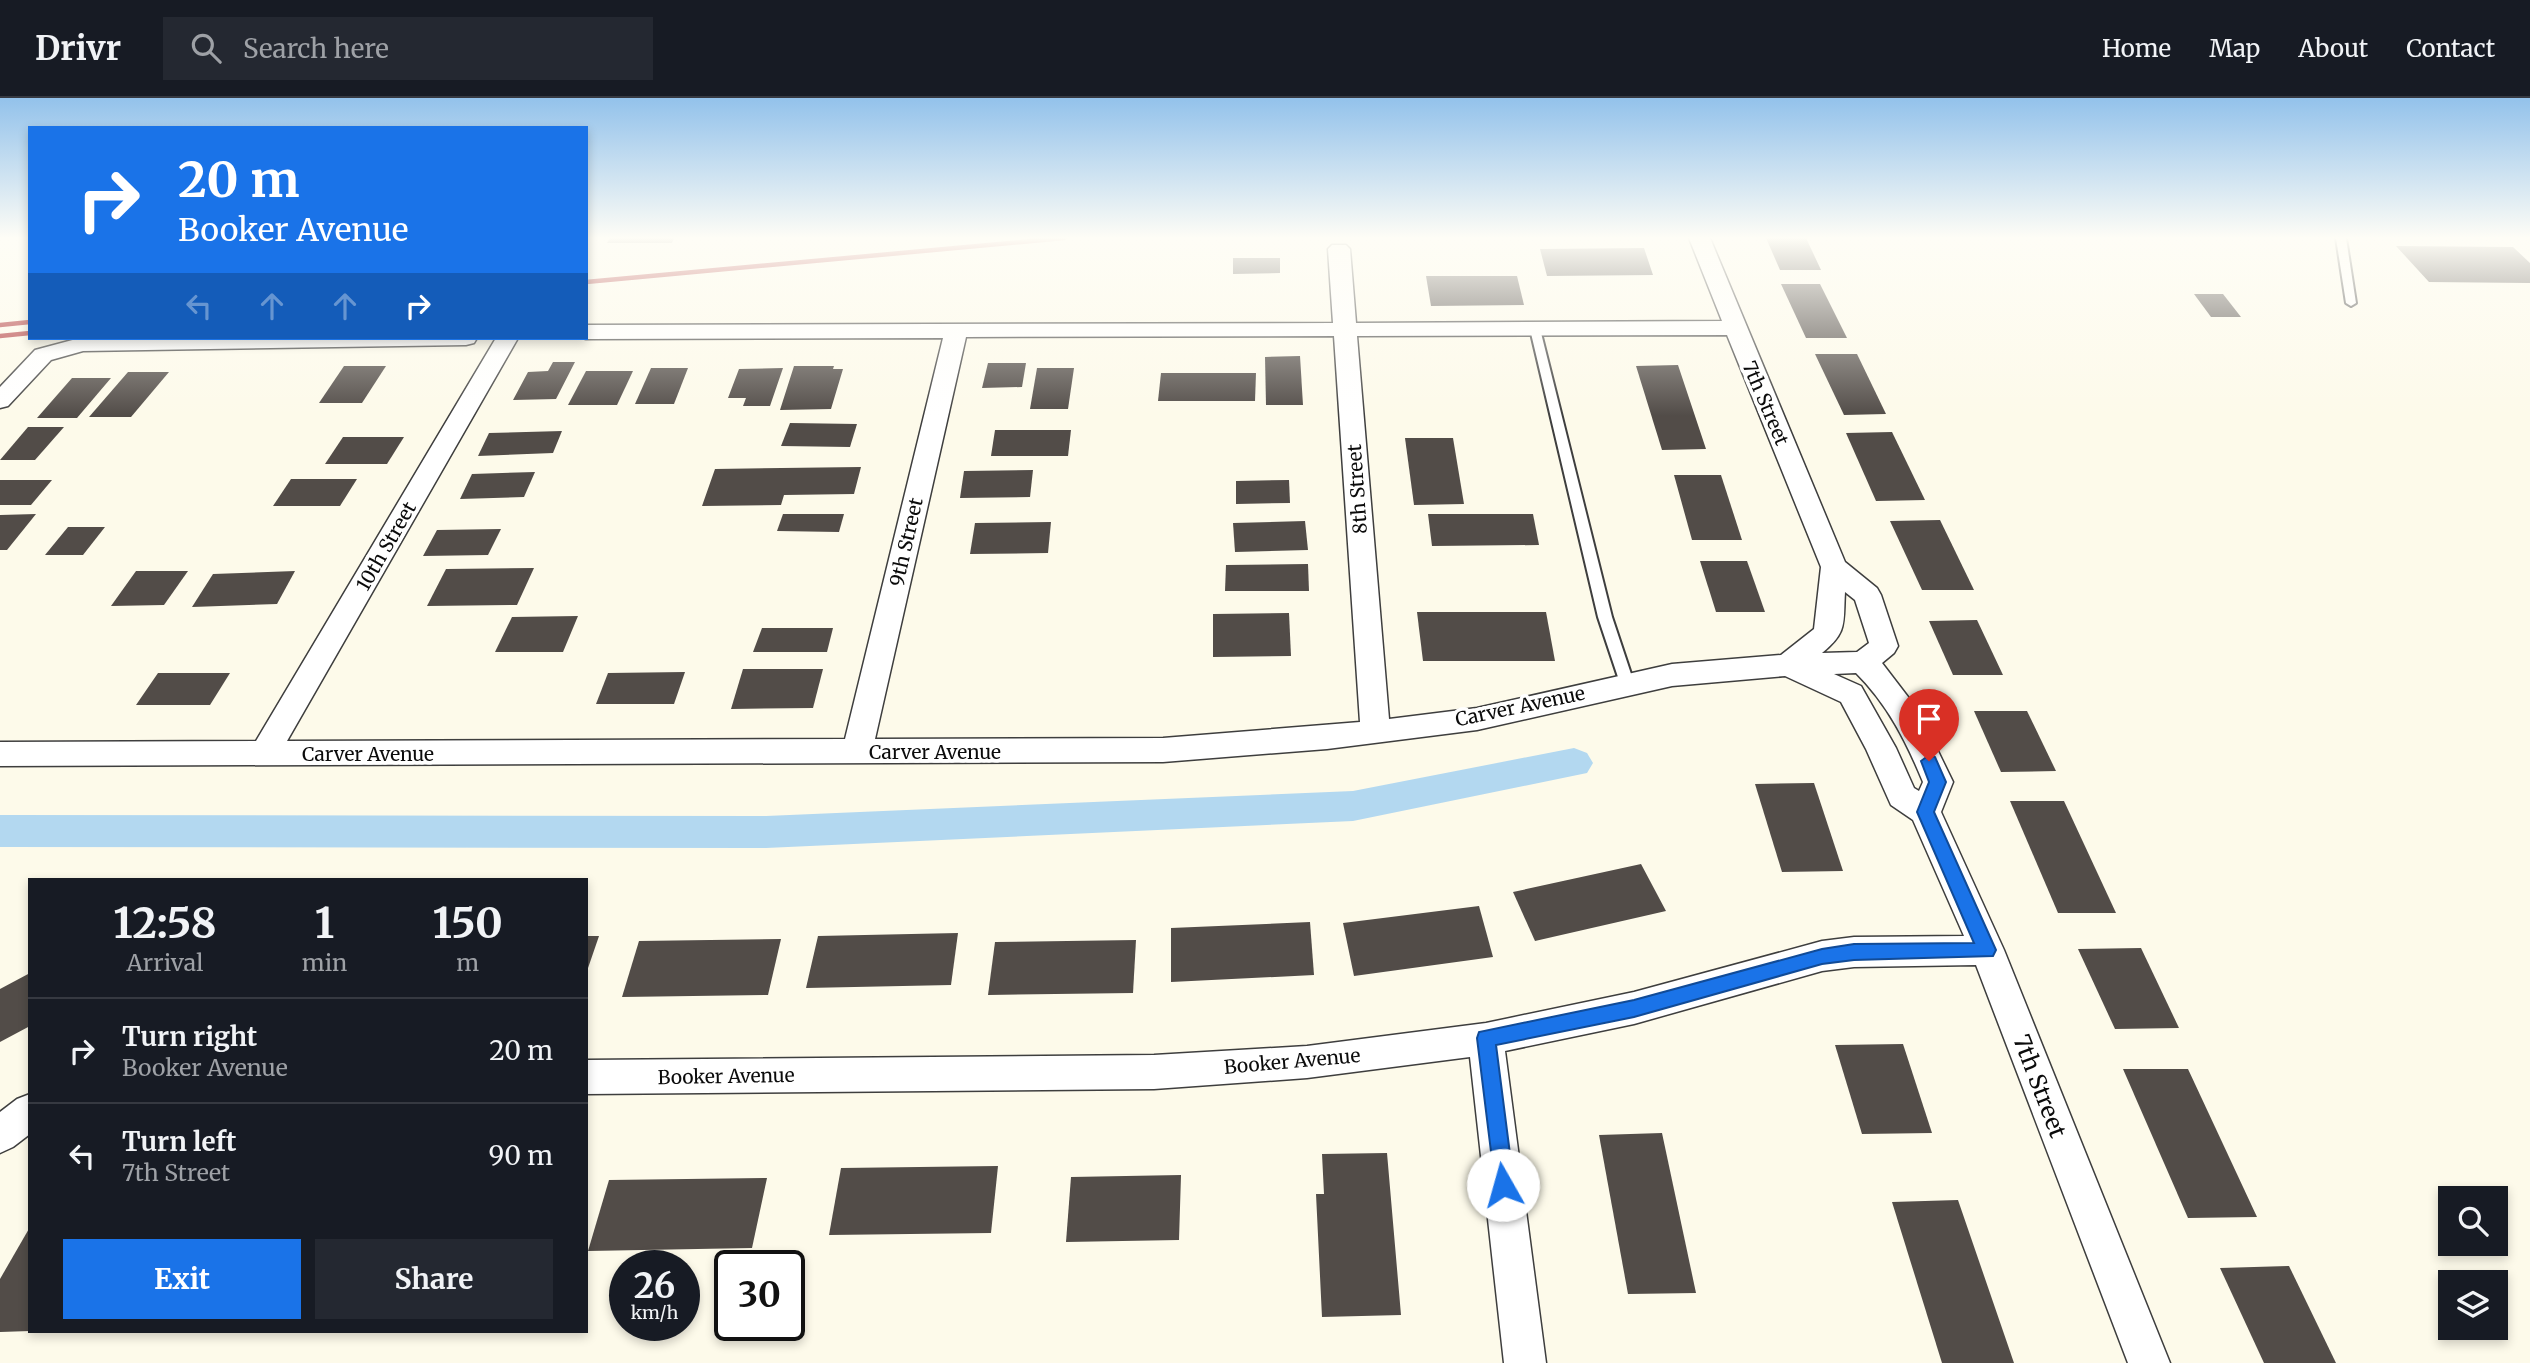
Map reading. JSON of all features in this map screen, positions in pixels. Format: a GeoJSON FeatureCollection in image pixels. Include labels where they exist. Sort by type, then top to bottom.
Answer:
{"type":"FeatureCollection","features":[{"type":"Feature","properties":{"kind":"street","name":"8th Street"},"geometry":{"type":"LineString","coordinates":[[1343,297],[1375,730]]}},
{"type":"Feature","properties":{"kind":"street","name":"7th Street"},"geometry":{"type":"LineString","coordinates":[[1723,297],[1834,568],[1828,633],[1788,665],[1851,694],[1881,748],[1902,796],[1925,812],[1987,950],[2149,1363]]}},
{"type":"Feature","properties":{"kind":"street"},"geometry":{"type":"LineString","coordinates":[[588,332],[1735,328]]}},
{"type":"Feature","properties":{"kind":"street","name":"9th Street"},"geometry":{"type":"LineString","coordinates":[[857,752],[956,332]]}},
{"type":"Feature","properties":{"kind":"street"},"geometry":{"type":"LineString","coordinates":[[0,401],[43,355],[82,344],[338,340]]}},
{"type":"Feature","properties":{"kind":"street","name":"10th Street"},"geometry":{"type":"LineString","coordinates":[[264,754],[506,340]]}},
{"type":"Feature","properties":{"kind":"street","name":"7th Street"},"geometry":{"type":"LineString","coordinates":[[1834,568],[1867,595],[1884,646],[1863,662]]}},
{"type":"Feature","properties":{"kind":"street"},"geometry":{"type":"LineString","coordinates":[[1863,662],[1880,677],[1911,719],[1938,782],[1925,812]]}},
{"type":"Feature","properties":{"kind":"street","name":"Carver Avenue"},"geometry":{"type":"LineString","coordinates":[[0,754],[1163,750],[1327,738],[1477,719],[1627,683],[1672,675],[1863,662]]}},
{"type":"Feature","properties":{"kind":"street","name":"Booker Avenue"},"geometry":{"type":"LineString","coordinates":[[588,1077],[1154,1072],[1307,1062],[1486,1038],[1634,1008],[1822,956],[1854,952],[1987,950]]}},
{"type":"Feature","properties":{"kind":"street"},"geometry":{"type":"LineString","coordinates":[[1486,1038],[1525,1363]]}},
{"type":"Feature","properties":{"kind":"street"},"geometry":{"type":"LineString","coordinates":[[0,1135],[28,1113]]}},
{"type":"Feature","properties":{"kind":"lane"},"geometry":{"type":"LineString","coordinates":[[2350,297],[2351,303]]}},
{"type":"Feature","properties":{"kind":"lane"},"geometry":{"type":"LineString","coordinates":[[1535,329],[1605,617],[1627,683]]}},
{"type":"Feature","properties":{"kind":"building"},"geometry":{"type":"Polygon","coordinates":[[[1430,297],[1522,297],[1524,305],[1431,306],[1430,297]]]}},
{"type":"Feature","properties":{"kind":"building"},"geometry":{"type":"Polygon","coordinates":[[[1787,297],[1827,297],[1847,338],[1806,338],[1787,297]]]}},
{"type":"Feature","properties":{"kind":"building"},"geometry":{"type":"Polygon","coordinates":[[[2196,297],[2225,297],[2241,317],[2211,317],[2196,297]]]}},
{"type":"Feature","properties":{"kind":"building"},"geometry":{"type":"Polygon","coordinates":[[[1815,354],[1857,354],[1886,414],[1844,415],[1815,354]]]}},
{"type":"Feature","properties":{"kind":"building"},"geometry":{"type":"Polygon","coordinates":[[[1300,356],[1303,405],[1266,405],[1265,357],[1300,356]]]}},
{"type":"Feature","properties":{"kind":"building"},"geometry":{"type":"Polygon","coordinates":[[[553,362],[575,362],[556,399],[513,400],[528,372],[548,371],[553,362]]]}},
{"type":"Feature","properties":{"kind":"building"},"geometry":{"type":"Polygon","coordinates":[[[988,363],[1026,363],[1022,387],[982,388],[988,363]]]}},
{"type":"Feature","properties":{"kind":"building"},"geometry":{"type":"Polygon","coordinates":[[[1678,365],[1706,449],[1662,450],[1636,366],[1678,365]]]}},
{"type":"Feature","properties":{"kind":"building"},"geometry":{"type":"Polygon","coordinates":[[[344,366],[386,366],[362,403],[319,403],[344,366]]]}},
{"type":"Feature","properties":{"kind":"building"},"geometry":{"type":"Polygon","coordinates":[[[794,366],[834,366],[833,369],[843,369],[831,409],[780,410],[794,366]]]}},
{"type":"Feature","properties":{"kind":"building"},"geometry":{"type":"Polygon","coordinates":[[[651,368],[688,368],[674,404],[635,404],[651,368]]]}},
{"type":"Feature","properties":{"kind":"building"},"geometry":{"type":"Polygon","coordinates":[[[783,368],[770,406],[743,406],[746,398],[728,398],[739,369],[783,368]]]}},
{"type":"Feature","properties":{"kind":"building"},"geometry":{"type":"Polygon","coordinates":[[[1037,368],[1074,368],[1068,409],[1030,409],[1037,368]]]}},
{"type":"Feature","properties":{"kind":"building"},"geometry":{"type":"Polygon","coordinates":[[[586,371],[633,371],[617,405],[568,405],[586,371]]]}},
{"type":"Feature","properties":{"kind":"building"},"geometry":{"type":"Polygon","coordinates":[[[128,372],[169,372],[131,417],[89,417],[128,372]]]}},
{"type":"Feature","properties":{"kind":"building"},"geometry":{"type":"Polygon","coordinates":[[[1161,373],[1256,373],[1255,401],[1158,401],[1161,373]]]}},
{"type":"Feature","properties":{"kind":"building"},"geometry":{"type":"Polygon","coordinates":[[[72,378],[111,378],[77,418],[37,418],[72,378]]]}},
{"type":"Feature","properties":{"kind":"building"},"geometry":{"type":"Polygon","coordinates":[[[790,423],[857,424],[850,447],[781,446],[790,423]]]}},
{"type":"Feature","properties":{"kind":"building"},"geometry":{"type":"Polygon","coordinates":[[[28,427],[64,427],[35,460],[0,460],[28,427]]]}},
{"type":"Feature","properties":{"kind":"building"},"geometry":{"type":"Polygon","coordinates":[[[995,430],[1071,430],[1068,456],[991,456],[995,430]]]}},
{"type":"Feature","properties":{"kind":"building"},"geometry":{"type":"Polygon","coordinates":[[[562,431],[553,453],[478,456],[489,433],[562,431]]]}},
{"type":"Feature","properties":{"kind":"building"},"geometry":{"type":"Polygon","coordinates":[[[1892,432],[1925,500],[1876,501],[1846,433],[1892,432]]]}},
{"type":"Feature","properties":{"kind":"building"},"geometry":{"type":"Polygon","coordinates":[[[343,437],[404,437],[387,464],[325,464],[343,437]]]}},
{"type":"Feature","properties":{"kind":"building"},"geometry":{"type":"Polygon","coordinates":[[[1405,438],[1453,438],[1464,504],[1414,505],[1405,438]]]}},
{"type":"Feature","properties":{"kind":"building"},"geometry":{"type":"Polygon","coordinates":[[[861,467],[854,494],[784,495],[781,505],[702,506],[715,469],[861,467]]]}},
{"type":"Feature","properties":{"kind":"building"},"geometry":{"type":"Polygon","coordinates":[[[1033,470],[1030,497],[960,498],[964,471],[1033,470]]]}},
{"type":"Feature","properties":{"kind":"building"},"geometry":{"type":"Polygon","coordinates":[[[535,472],[524,497],[460,499],[472,474],[535,472]]]}},
{"type":"Feature","properties":{"kind":"building"},"geometry":{"type":"Polygon","coordinates":[[[1674,475],[1721,475],[1742,540],[1692,540],[1674,475]]]}},
{"type":"Feature","properties":{"kind":"building"},"geometry":{"type":"Polygon","coordinates":[[[291,479],[357,479],[340,506],[273,506],[291,479]]]}},
{"type":"Feature","properties":{"kind":"building"},"geometry":{"type":"Polygon","coordinates":[[[0,480],[52,480],[31,505],[0,505],[0,480]]]}},
{"type":"Feature","properties":{"kind":"building"},"geometry":{"type":"Polygon","coordinates":[[[1289,480],[1290,503],[1236,504],[1236,481],[1289,480]]]}},
{"type":"Feature","properties":{"kind":"building"},"geometry":{"type":"Polygon","coordinates":[[[36,514],[7,550],[0,550],[0,515],[36,514]]]}},
{"type":"Feature","properties":{"kind":"building"},"geometry":{"type":"Polygon","coordinates":[[[783,514],[844,514],[839,532],[777,531],[783,514]]]}},
{"type":"Feature","properties":{"kind":"building"},"geometry":{"type":"Polygon","coordinates":[[[1428,514],[1533,514],[1539,545],[1432,546],[1428,514]]]}},
{"type":"Feature","properties":{"kind":"building"},"geometry":{"type":"Polygon","coordinates":[[[1940,520],[1974,590],[1922,590],[1890,521],[1940,520]]]}},
{"type":"Feature","properties":{"kind":"building"},"geometry":{"type":"Polygon","coordinates":[[[1305,521],[1308,550],[1235,552],[1233,523],[1305,521]]]}},
{"type":"Feature","properties":{"kind":"building"},"geometry":{"type":"Polygon","coordinates":[[[1051,522],[1048,553],[970,554],[975,523],[1051,522]]]}},
{"type":"Feature","properties":{"kind":"building"},"geometry":{"type":"Polygon","coordinates":[[[68,527],[105,527],[83,555],[45,555],[68,527]]]}},
{"type":"Feature","properties":{"kind":"building"},"geometry":{"type":"Polygon","coordinates":[[[501,529],[488,555],[423,556],[437,530],[501,529]]]}},
{"type":"Feature","properties":{"kind":"building"},"geometry":{"type":"Polygon","coordinates":[[[1700,561],[1747,561],[1765,612],[1716,612],[1700,561]]]}},
{"type":"Feature","properties":{"kind":"building"},"geometry":{"type":"Polygon","coordinates":[[[1308,564],[1309,591],[1225,591],[1226,565],[1308,564]]]}},
{"type":"Feature","properties":{"kind":"building"},"geometry":{"type":"Polygon","coordinates":[[[534,568],[517,605],[427,606],[446,569],[534,568]]]}},
{"type":"Feature","properties":{"kind":"building"},"geometry":{"type":"Polygon","coordinates":[[[136,571],[188,571],[164,605],[111,606],[136,571]]]}},
{"type":"Feature","properties":{"kind":"building"},"geometry":{"type":"Polygon","coordinates":[[[295,571],[277,604],[192,607],[213,574],[295,571]]]}},
{"type":"Feature","properties":{"kind":"building"},"geometry":{"type":"Polygon","coordinates":[[[1417,612],[1546,612],[1555,661],[1423,661],[1417,612]]]}},
{"type":"Feature","properties":{"kind":"building"},"geometry":{"type":"Polygon","coordinates":[[[1289,613],[1291,656],[1213,657],[1213,614],[1289,613]]]}},
{"type":"Feature","properties":{"kind":"building"},"geometry":{"type":"Polygon","coordinates":[[[578,616],[563,652],[495,652],[512,617],[578,616]]]}},
{"type":"Feature","properties":{"kind":"building"},"geometry":{"type":"Polygon","coordinates":[[[1977,620],[2003,675],[1953,675],[1929,621],[1977,620]]]}},
{"type":"Feature","properties":{"kind":"building"},"geometry":{"type":"Polygon","coordinates":[[[762,628],[833,628],[827,652],[753,652],[762,628]]]}},
{"type":"Feature","properties":{"kind":"building"},"geometry":{"type":"Polygon","coordinates":[[[743,669],[823,669],[813,708],[731,709],[743,669]]]}},
{"type":"Feature","properties":{"kind":"building"},"geometry":{"type":"Polygon","coordinates":[[[685,672],[674,704],[596,704],[608,673],[685,672]]]}},
{"type":"Feature","properties":{"kind":"building"},"geometry":{"type":"Polygon","coordinates":[[[158,673],[230,673],[210,705],[136,705],[158,673]]]}},
{"type":"Feature","properties":{"kind":"building"},"geometry":{"type":"Polygon","coordinates":[[[1974,711],[2027,711],[2056,771],[2001,772],[1974,711]]]}},
{"type":"Feature","properties":{"kind":"building"},"geometry":{"type":"Polygon","coordinates":[[[1814,783],[1843,871],[1782,872],[1755,784],[1814,783]]]}},
{"type":"Feature","properties":{"kind":"building"},"geometry":{"type":"Polygon","coordinates":[[[2010,801],[2064,801],[2116,913],[2058,913],[2010,801]]]}},
{"type":"Feature","properties":{"kind":"building"},"geometry":{"type":"Polygon","coordinates":[[[1641,864],[1666,911],[1535,941],[1513,892],[1641,864]]]}},
{"type":"Feature","properties":{"kind":"building"},"geometry":{"type":"Polygon","coordinates":[[[1479,906],[1493,957],[1354,976],[1343,923],[1479,906]]]}},
{"type":"Feature","properties":{"kind":"building"},"geometry":{"type":"Polygon","coordinates":[[[1310,922],[1314,975],[1171,982],[1171,928],[1310,922]]]}},
{"type":"Feature","properties":{"kind":"building"},"geometry":{"type":"Polygon","coordinates":[[[958,933],[951,985],[806,988],[818,936],[958,933]]]}},
{"type":"Feature","properties":{"kind":"building"},"geometry":{"type":"Polygon","coordinates":[[[588,936],[599,936],[588,968],[588,936]]]}},
{"type":"Feature","properties":{"kind":"building"},"geometry":{"type":"Polygon","coordinates":[[[781,939],[768,995],[622,997],[639,941],[781,939]]]}},
{"type":"Feature","properties":{"kind":"building"},"geometry":{"type":"Polygon","coordinates":[[[1136,940],[1133,993],[988,995],[995,942],[1136,940]]]}},
{"type":"Feature","properties":{"kind":"building"},"geometry":{"type":"Polygon","coordinates":[[[2141,948],[2179,1028],[2115,1029],[2078,949],[2141,948]]]}},
{"type":"Feature","properties":{"kind":"building"},"geometry":{"type":"Polygon","coordinates":[[[28,974],[28,1027],[0,1042],[0,989],[28,974]]]}},
{"type":"Feature","properties":{"kind":"building"},"geometry":{"type":"Polygon","coordinates":[[[1903,1044],[1932,1133],[1862,1134],[1835,1045],[1903,1044]]]}},
{"type":"Feature","properties":{"kind":"building"},"geometry":{"type":"Polygon","coordinates":[[[2123,1069],[2188,1069],[2257,1217],[2188,1218],[2123,1069]]]}},
{"type":"Feature","properties":{"kind":"building"},"geometry":{"type":"Polygon","coordinates":[[[1662,1133],[1696,1293],[1628,1294],[1599,1135],[1662,1133]]]}},
{"type":"Feature","properties":{"kind":"building"},"geometry":{"type":"Polygon","coordinates":[[[1387,1153],[1401,1315],[1322,1317],[1316,1194],[1324,1194],[1322,1154],[1387,1153]]]}},
{"type":"Feature","properties":{"kind":"building"},"geometry":{"type":"Polygon","coordinates":[[[998,1166],[991,1233],[829,1235],[841,1168],[998,1166]]]}},
{"type":"Feature","properties":{"kind":"building"},"geometry":{"type":"Polygon","coordinates":[[[1181,1175],[1179,1240],[1066,1242],[1071,1177],[1181,1175]]]}},
{"type":"Feature","properties":{"kind":"building"},"geometry":{"type":"Polygon","coordinates":[[[767,1178],[752,1248],[588,1251],[609,1180],[767,1178]]]}},
{"type":"Feature","properties":{"kind":"building"},"geometry":{"type":"Polygon","coordinates":[[[1958,1200],[2014,1363],[1942,1363],[1892,1202],[1958,1200]]]}},
{"type":"Feature","properties":{"kind":"building"},"geometry":{"type":"Polygon","coordinates":[[[28,1230],[28,1331],[0,1332],[0,1279],[28,1230]]]}},
{"type":"Feature","properties":{"kind":"building"},"geometry":{"type":"Polygon","coordinates":[[[2289,1266],[2336,1363],[2264,1363],[2220,1268],[2289,1266]]]}},
{"type":"Feature","properties":{"kind":"waterway"},"geometry":{"type":"LineString","coordinates":[[0,831],[766,832],[1353,806],[1574,763]]}},
{"type":"Feature","properties":{"kind":"railway"},"geometry":{"type":"LineString","coordinates":[[0,325],[28,322]]}},
{"type":"Feature","properties":{"kind":"railway"},"geometry":{"type":"LineString","coordinates":[[0,336],[28,333]]}},
{"type":"Feature","properties":{"kind":"route"},"geometry":{"type":"LineString","coordinates":[[1503,1185],[1486,1038],[1634,1008],[1822,956],[1854,952],[1987,950],[1925,812],[1938,782],[1929,761]]}}]}
